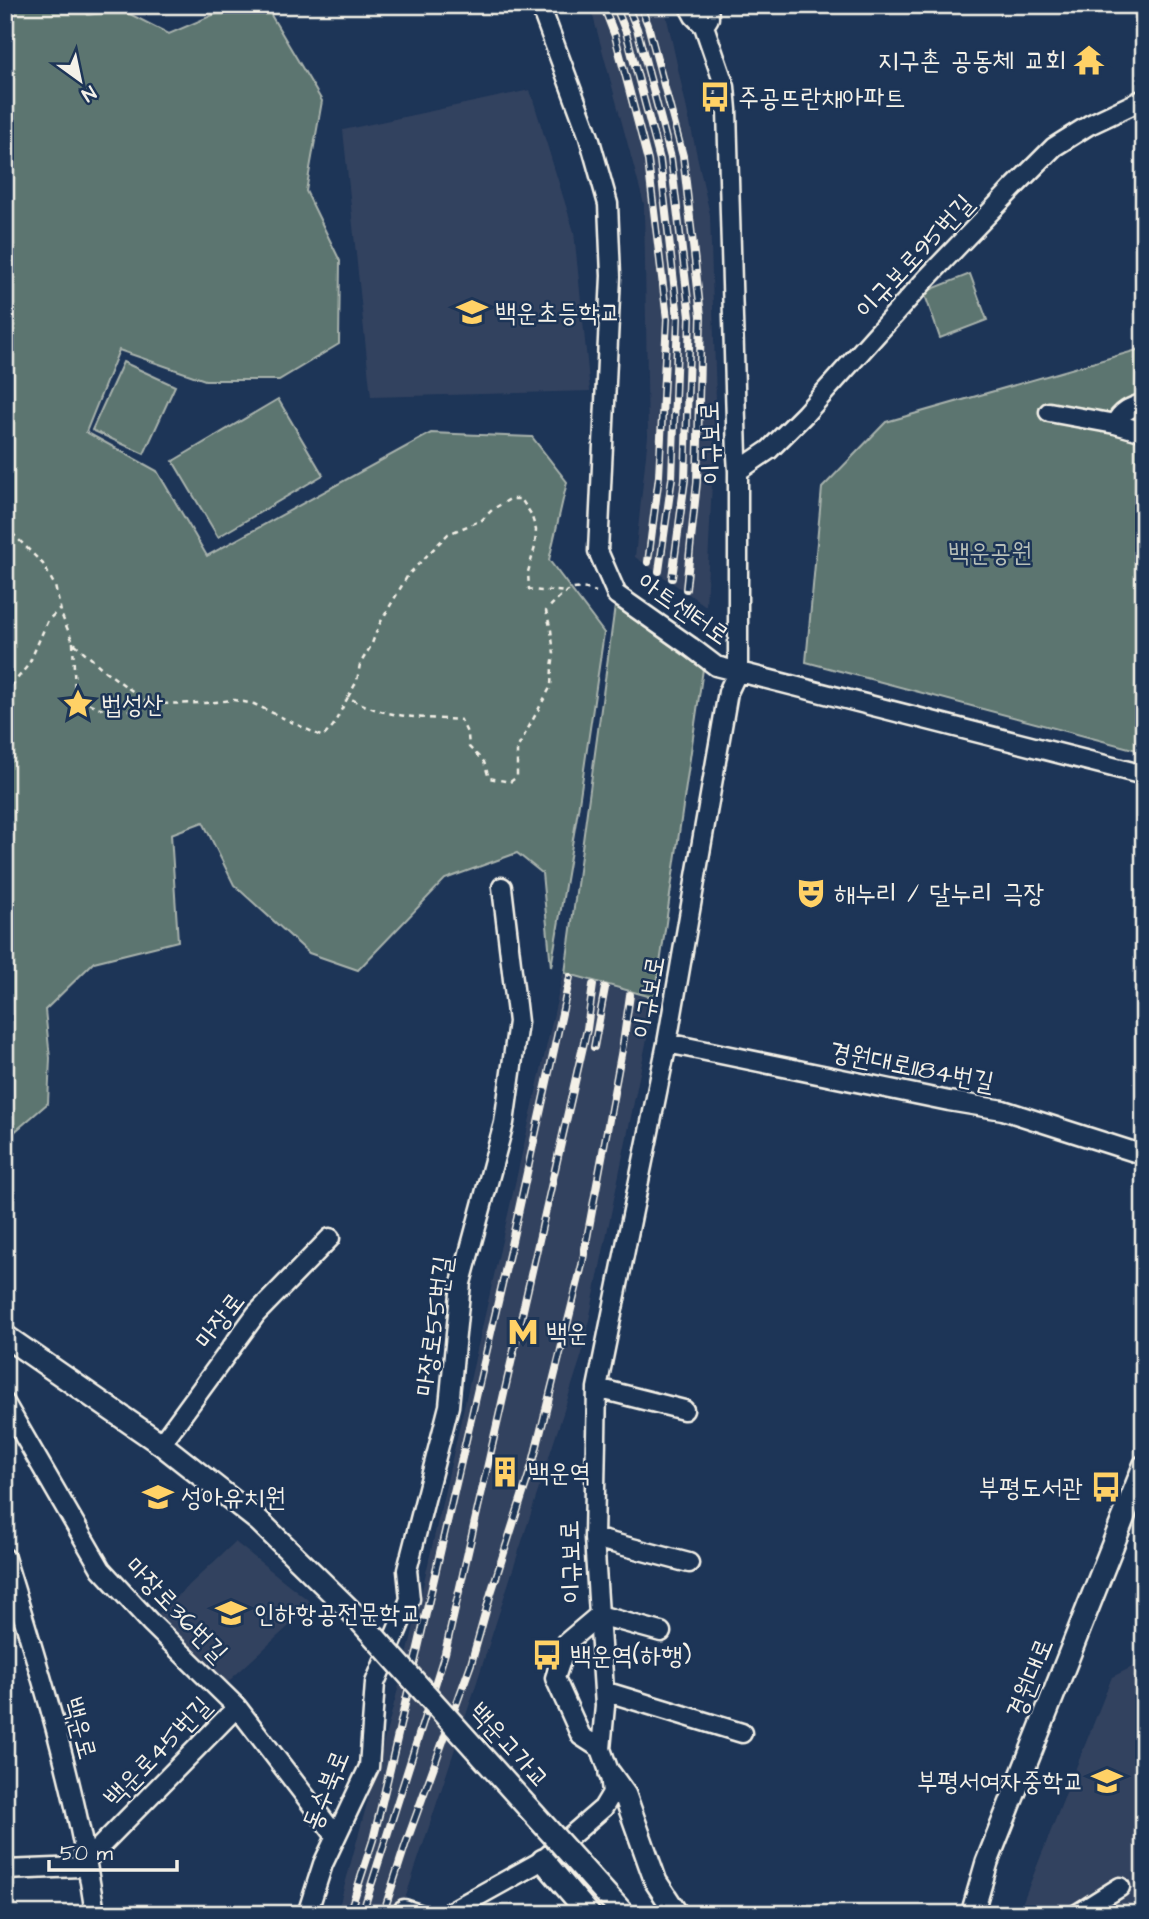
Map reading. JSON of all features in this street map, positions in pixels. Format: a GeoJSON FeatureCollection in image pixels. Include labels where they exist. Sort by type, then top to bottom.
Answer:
{"type":"FeatureCollection","features":[{"type":"Feature","properties":{"kind":"main road"},"geometry":{"type":"LineString","coordinates":[[5,1336],[161,1444]]}},
{"type":"Feature","properties":{"kind":"main road","name":"백운고가교"},"geometry":{"type":"LineString","coordinates":[[161,1444],[260,1521],[353,1613],[624,1914]]}},
{"type":"Feature","properties":{"kind":"main road","name":"경원대로"},"geometry":{"type":"LineString","coordinates":[[972,1914],[987,1862],[1144,1465]]}},
{"type":"Feature","properties":{"kind":"main road"},"geometry":{"type":"LineString","coordinates":[[610,1774],[625,1795],[656,1882],[677,1914]]}},
{"type":"Feature","properties":{"kind":"main road"},"geometry":{"type":"LineString","coordinates":[[542,1860],[589,1914]]}},
{"type":"Feature","properties":{"kind":"street","name":"아트센터로"},"geometry":{"type":"LineString","coordinates":[[540,5],[589,137],[608,204],[611,276],[598,551],[611,595],[716,666],[1144,775]]}},
{"type":"Feature","properties":{"kind":"street"},"geometry":{"type":"LineString","coordinates":[[688,5],[704,26]]}},
{"type":"Feature","properties":{"kind":"street","name":"이규보로"},"geometry":{"type":"LineString","coordinates":[[610,1774],[601,1749],[605,1706],[594,1538],[597,1388],[667,1043],[728,692],[738,671],[738,471],[727,110],[725,87],[704,26],[709,18],[708,5]]}},
{"type":"Feature","properties":{"kind":"street","name":"이규보로95번길"},"geometry":{"type":"LineString","coordinates":[[738,471],[769,450],[805,414],[927,278],[1055,147],[1089,125],[1144,99]]}},
{"type":"Feature","properties":{"kind":"street"},"geometry":{"type":"LineString","coordinates":[[1115,424],[1128,409],[1144,403]]}},
{"type":"Feature","properties":{"kind":"street"},"geometry":{"type":"LineString","coordinates":[[1049,412],[1144,432]]}},
{"type":"Feature","properties":{"kind":"street","name":"마장로55번길"},"geometry":{"type":"LineString","coordinates":[[375,1683],[410,1599],[407,1570],[449,1406],[461,1283],[504,1123],[518,1022],[502,887]]}},
{"type":"Feature","properties":{"kind":"street","name":"경원대로1184번길"},"geometry":{"type":"LineString","coordinates":[[667,1043],[1003,1110],[1144,1155]]}},
{"type":"Feature","properties":{"kind":"street","name":"마장로"},"geometry":{"type":"LineString","coordinates":[[161,1444],[256,1314],[330,1238]]}},
{"type":"Feature","properties":{"kind":"street"},"geometry":{"type":"LineString","coordinates":[[597,1388],[684,1410]]}},
{"type":"Feature","properties":{"kind":"street","name":"마장로36번길"},"geometry":{"type":"LineString","coordinates":[[5,1403],[101,1569],[165,1637],[237,1707],[335,1835]]}},
{"type":"Feature","properties":{"kind":"street"},"geometry":{"type":"LineString","coordinates":[[594,1538],[689,1563]]}},
{"type":"Feature","properties":{"kind":"street","name":"백운로"},"geometry":{"type":"LineString","coordinates":[[5,1558],[60,1745],[86,1860],[94,1913]]}},
{"type":"Feature","properties":{"kind":"street"},"geometry":{"type":"LineString","coordinates":[[601,1749],[582,1736],[555,1678],[568,1642],[599,1615],[661,1632]]}},
{"type":"Feature","properties":{"kind":"street","name":"동수북로"},"geometry":{"type":"LineString","coordinates":[[307,1914],[335,1835],[369,1767],[375,1683]]}},
{"type":"Feature","properties":{"kind":"street"},"geometry":{"type":"LineString","coordinates":[[604,1691],[742,1733]]}},
{"type":"Feature","properties":{"kind":"street","name":"백운로45번길"},"geometry":{"type":"LineString","coordinates":[[86,1860],[237,1707]]}},
{"type":"Feature","properties":{"kind":"street"},"geometry":{"type":"LineString","coordinates":[[446,1914],[542,1860],[603,1808],[612,1793],[610,1774]]}},
{"type":"Feature","properties":{"kind":"street"},"geometry":{"type":"LineString","coordinates":[[5,1870],[80,1867],[86,1860]]}},
{"type":"Feature","properties":{"kind":"street"},"geometry":{"type":"LineString","coordinates":[[1077,1914],[1120,1887]]}},
{"type":"Feature","properties":{"kind":"path"},"geometry":{"type":"LineString","coordinates":[[5,526],[43,564],[55,586],[60,609],[73,642],[75,696],[99,709],[133,711],[150,704],[234,701],[254,704],[323,737],[333,726],[357,681],[360,664],[408,575],[448,534],[482,520],[493,509],[510,499],[521,499],[531,514],[536,530],[535,547],[528,572],[529,589],[539,592],[564,592],[584,587],[611,595]]}},
{"type":"Feature","properties":{"kind":"path"},"geometry":{"type":"LineString","coordinates":[[348,697],[364,707],[396,716],[461,720],[468,735],[469,747],[484,762],[489,778],[510,782],[517,777],[517,749],[551,686],[554,653],[545,611],[564,592]]}},
{"type":"Feature","properties":{"kind":"path"},"geometry":{"type":"LineString","coordinates":[[5,694],[29,664],[48,620],[60,609]]}},
{"type":"Feature","properties":{"kind":"path"},"geometry":{"type":"LineString","coordinates":[[73,642],[104,671],[150,704]]}},
{"type":"Feature","properties":{"kind":"shaded area"},"geometry":{"type":"Polygon","coordinates":[[[590,5],[664,5],[710,215],[716,400],[706,606],[635,557],[648,436],[644,204],[590,5]]]}},
{"type":"Feature","properties":{"kind":"shaded area","name":"백운초등학교"},"geometry":{"type":"Polygon","coordinates":[[[530,90],[574,232],[590,391],[371,397],[343,130],[530,90]]]}},
{"type":"Feature","properties":{"kind":"shaded area"},"geometry":{"type":"Polygon","coordinates":[[[563,974],[655,1000],[582,1354],[400,1914],[337,1914],[407,1656],[563,974]]]}},
{"type":"Feature","properties":{"kind":"shaded area","name":"인하항공전문학교"},"geometry":{"type":"Polygon","coordinates":[[[235,1542],[313,1604],[219,1690],[150,1622],[235,1542]]]}},
{"type":"Feature","properties":{"kind":"shaded area","name":"부평서여자중학교"},"geometry":{"type":"Polygon","coordinates":[[[1144,1661],[1144,1914],[1106,1914],[1117,1906],[1103,1886],[1056,1914],[1018,1914],[1112,1677],[1144,1661]]]}},
{"type":"Feature","properties":{"kind":"green space"},"geometry":{"type":"Polygon","coordinates":[[[5,5],[81,5],[88,15],[122,10],[169,34],[236,5],[265,5],[322,101],[306,191],[340,261],[339,344],[279,380],[205,380],[119,350],[86,432],[157,471],[207,556],[431,433],[532,437],[567,482],[549,560],[604,633],[551,967],[542,873],[517,853],[445,879],[358,970],[309,953],[234,885],[203,822],[171,834],[178,941],[94,962],[45,1010],[50,1058],[48,1103],[5,1140],[5,5]]]}},
{"type":"Feature","properties":{"kind":"green space"},"geometry":{"type":"Polygon","coordinates":[[[970,274],[987,320],[940,338],[924,292],[970,274]]]}},
{"type":"Feature","properties":{"kind":"green space","name":"백운공원"},"geometry":{"type":"Polygon","coordinates":[[[1144,348],[1144,752],[806,662],[822,488],[886,422],[1144,348]]]}},
{"type":"Feature","properties":{"kind":"green space"},"geometry":{"type":"Polygon","coordinates":[[[123,362],[175,386],[144,454],[92,430],[123,362]]]}},
{"type":"Feature","properties":{"kind":"green space"},"geometry":{"type":"Polygon","coordinates":[[[278,399],[323,475],[218,537],[173,461],[278,399]]]}},
{"type":"Feature","properties":{"kind":"green space"},"geometry":{"type":"Polygon","coordinates":[[[615,606],[703,669],[655,998],[565,973],[615,606]]]}},
{"type":"Feature","properties":{"kind":"railway"},"geometry":{"type":"LineString","coordinates":[[603,5],[615,36],[648,161],[667,319],[659,476],[648,562]]}},
{"type":"Feature","properties":{"kind":"railway"},"geometry":{"type":"LineString","coordinates":[[615,5],[626,32],[660,160],[678,318],[672,478],[659,571]]}},
{"type":"Feature","properties":{"kind":"railway"},"geometry":{"type":"LineString","coordinates":[[627,5],[637,29],[671,158],[690,317],[685,480],[672,578]]}},
{"type":"Feature","properties":{"kind":"railway"},"geometry":{"type":"LineString","coordinates":[[640,5],[648,25],[683,156],[701,316],[697,482],[686,589]]}},
{"type":"Feature","properties":{"kind":"railway"},"geometry":{"type":"LineString","coordinates":[[349,1914],[373,1840],[390,1769],[570,977]]}},
{"type":"Feature","properties":{"kind":"railway"},"geometry":{"type":"LineString","coordinates":[[362,1914],[445,1653],[587,1029],[593,985]]}},
{"type":"Feature","properties":{"kind":"railway"},"geometry":{"type":"LineString","coordinates":[[594,1047],[605,988]]}},
{"type":"Feature","properties":{"kind":"railway"},"geometry":{"type":"LineString","coordinates":[[383,1914],[471,1664],[533,1462],[582,1265],[630,995]]}},
{"type":"Feature","properties":{"kind":"place","name":"지구촌 공동체 교회"},"geometry":{"type":"Point","coordinates":[1089,60]}},
{"type":"Feature","properties":{"kind":"place","name":"주공뜨란채아파트"},"geometry":{"type":"Point","coordinates":[715,97]}},
{"type":"Feature","properties":{"kind":"place","name":"백운초등학교"},"geometry":{"type":"Point","coordinates":[472,312]}},
{"type":"Feature","properties":{"kind":"place","name":"법성산"},"geometry":{"type":"Point","coordinates":[78,704]}},
{"type":"Feature","properties":{"kind":"place","name":"해누리 / 달누리 극장"},"geometry":{"type":"Point","coordinates":[811,893]}},
{"type":"Feature","properties":{"kind":"place","name":"백운"},"geometry":{"type":"Point","coordinates":[523,1332]}},
{"type":"Feature","properties":{"kind":"place","name":"백운역"},"geometry":{"type":"Point","coordinates":[505,1472]}},
{"type":"Feature","properties":{"kind":"place","name":"부평도서관"},"geometry":{"type":"Point","coordinates":[1106,1487]}},
{"type":"Feature","properties":{"kind":"place","name":"성아유치원"},"geometry":{"type":"Point","coordinates":[158,1497]}},
{"type":"Feature","properties":{"kind":"place","name":"인하항공전문학교"},"geometry":{"type":"Point","coordinates":[231,1613]}},
{"type":"Feature","properties":{"kind":"place","name":"백운역(하행)"},"geometry":{"type":"Point","coordinates":[547,1655]}},
{"type":"Feature","properties":{"kind":"place","name":"부평서여자중학교"},"geometry":{"type":"Point","coordinates":[1107,1781]}}]}
